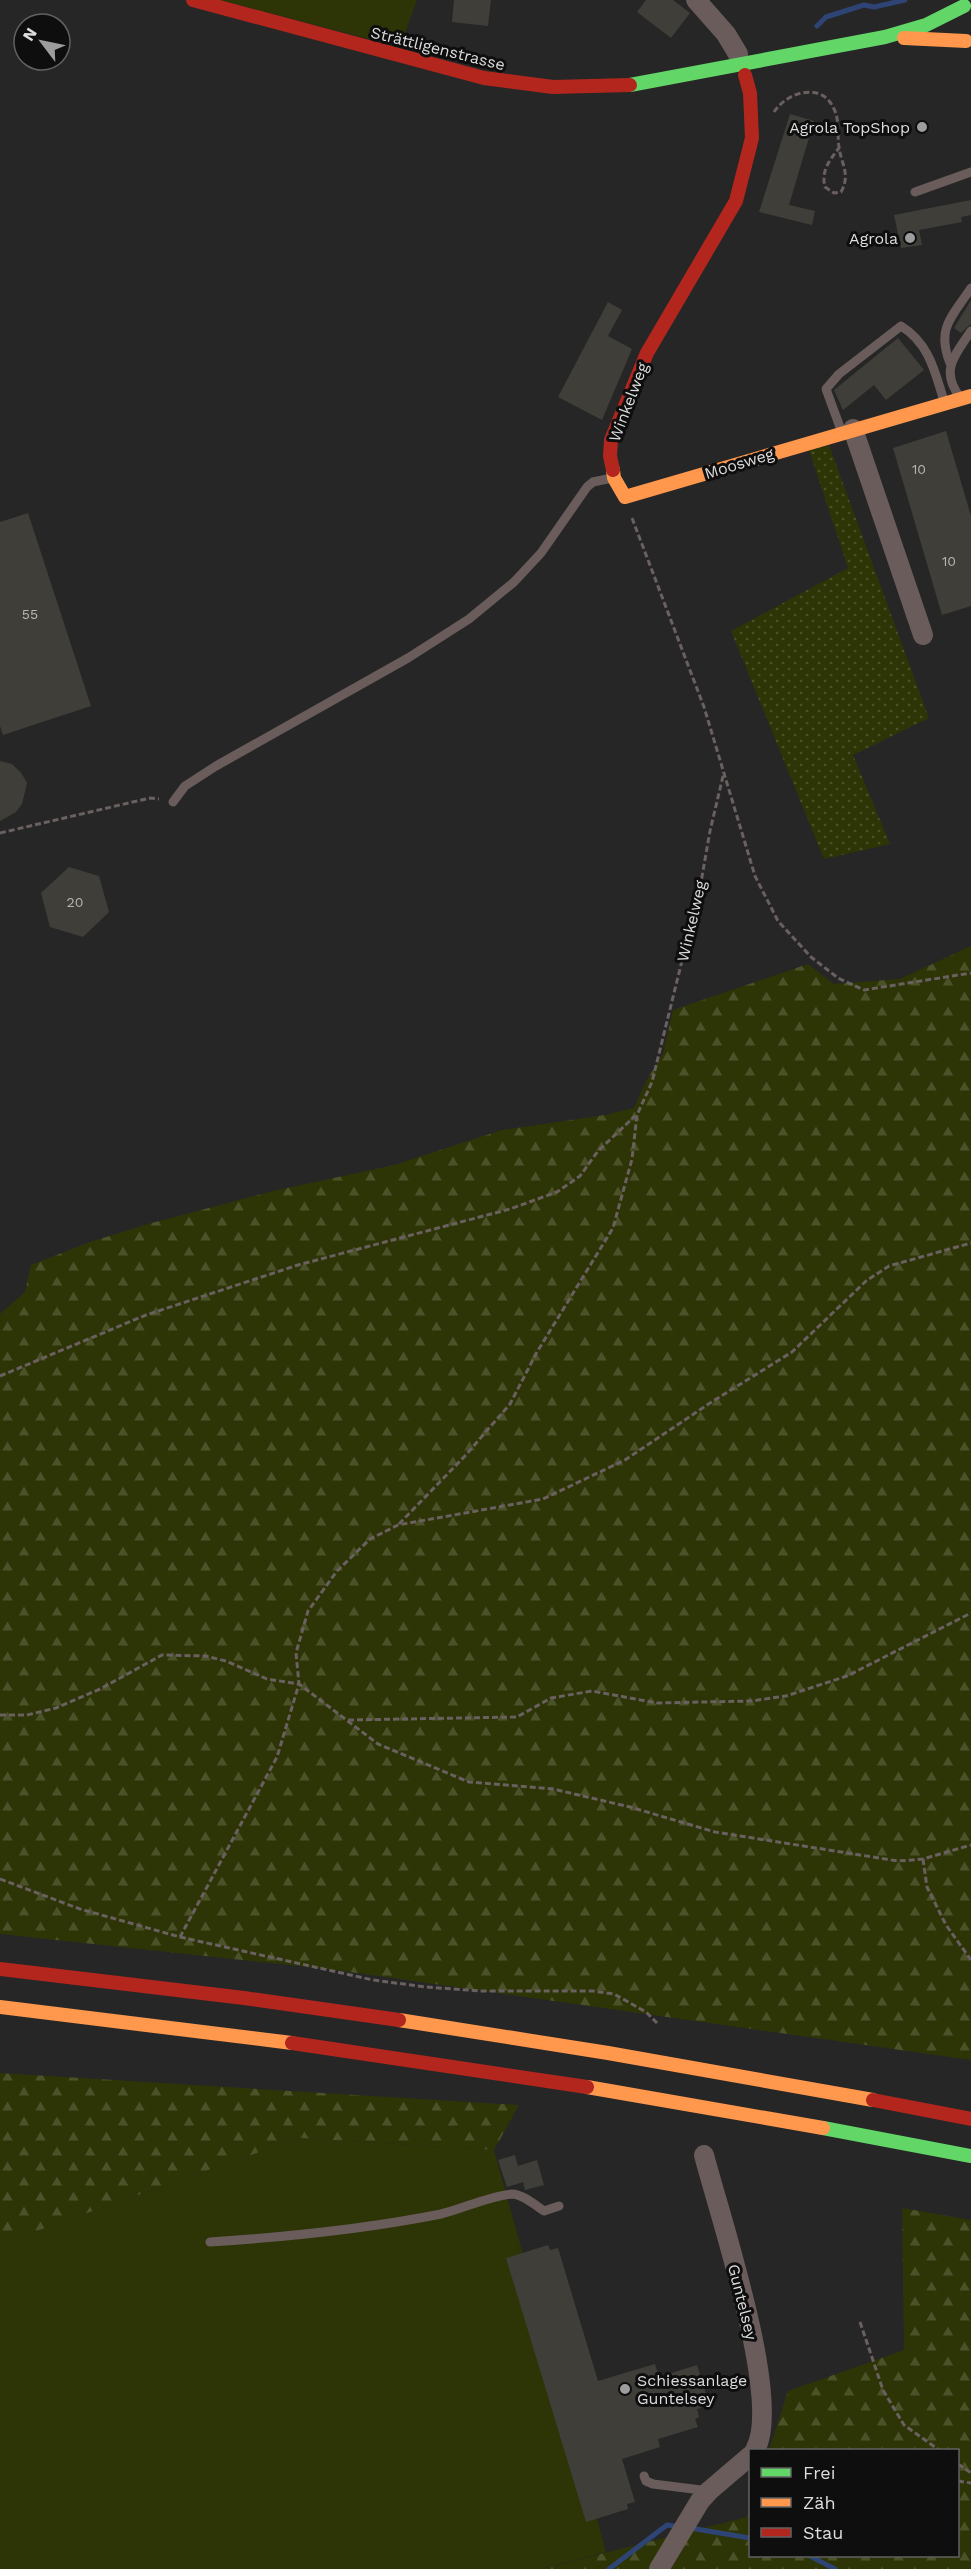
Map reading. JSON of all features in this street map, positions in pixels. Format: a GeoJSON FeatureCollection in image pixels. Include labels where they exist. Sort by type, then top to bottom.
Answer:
{"type":"FeatureCollection","features":[{"type":"Feature","properties":{"kind":"main road","name":"Strättligenstrasse"},"geometry":{"type":"LineString","coordinates":[[193,0],[472,77],[554,88],[633,85],[833,45],[891,36],[942,20],[967,3]]}},
{"type":"Feature","properties":{"kind":"main road","name":"Strättligenstrasse"},"geometry":{"type":"LineString","coordinates":[[891,36],[969,44],[960,25],[967,3]]}},
{"type":"Feature","properties":{"kind":"main road","name":"Winkelweg"},"geometry":{"type":"LineString","coordinates":[[625,497],[614,478],[610,456],[611,440],[647,353],[736,201],[752,138],[750,93],[745,75]]}},
{"type":"Feature","properties":{"kind":"main road","name":"Moosweg"},"geometry":{"type":"LineString","coordinates":[[625,497],[966,397]]}},
{"type":"Feature","properties":{"kind":"main road"},"geometry":{"type":"LineString","coordinates":[[0,1969],[232,1996],[492,2033],[678,2064],[971,2119]]}},
{"type":"Feature","properties":{"kind":"main road"},"geometry":{"type":"LineString","coordinates":[[0,2007],[238,2034],[485,2069],[683,2102],[971,2156]]}},
{"type":"Feature","properties":{"kind":"street"},"geometry":{"type":"LineString","coordinates":[[696,0],[726,34],[738,54]]}},
{"type":"Feature","properties":{"kind":"street"},"geometry":{"type":"LineString","coordinates":[[848,431],[923,635]]}},
{"type":"Feature","properties":{"kind":"street","name":"Guntelsey"},"geometry":{"type":"LineString","coordinates":[[704,2155],[751,2326],[764,2408],[762,2437],[756,2449]]}},
{"type":"Feature","properties":{"kind":"street"},"geometry":{"type":"LineString","coordinates":[[659,2569],[708,2491],[749,2457]]}},
{"type":"Feature","properties":{"kind":"lane"},"geometry":{"type":"LineString","coordinates":[[915,192],[971,172]]}},
{"type":"Feature","properties":{"kind":"lane"},"geometry":{"type":"LineString","coordinates":[[966,397],[951,379],[943,332],[971,288]]}},
{"type":"Feature","properties":{"kind":"lane"},"geometry":{"type":"LineString","coordinates":[[848,431],[826,388],[839,374],[901,326],[914,334],[930,357],[945,404]]}},
{"type":"Feature","properties":{"kind":"lane"},"geometry":{"type":"LineString","coordinates":[[950,363],[971,331]]}},
{"type":"Feature","properties":{"kind":"lane"},"geometry":{"type":"LineString","coordinates":[[173,802],[185,786],[216,766],[408,658],[470,619],[513,582],[541,553],[587,487],[593,482],[614,478]]}},
{"type":"Feature","properties":{"kind":"lane"},"geometry":{"type":"LineString","coordinates":[[210,2242],[280,2236],[407,2219],[465,2208],[509,2194],[517,2195],[544,2211],[559,2206]]}},
{"type":"Feature","properties":{"kind":"lane"},"geometry":{"type":"LineString","coordinates":[[644,2476],[646,2481],[653,2484],[708,2491]]}},
{"type":"Feature","properties":{"kind":"path"},"geometry":{"type":"LineString","coordinates":[[771,118],[783,100],[797,93],[818,93],[828,100],[835,110],[839,148],[847,182],[842,192],[834,193],[825,188],[822,177],[829,161],[839,148]]}},
{"type":"Feature","properties":{"kind":"path"},"geometry":{"type":"LineString","coordinates":[[625,497],[643,551],[704,707],[755,876],[778,921],[811,957],[838,978],[864,990],[971,973]]}},
{"type":"Feature","properties":{"kind":"path","name":"Winkelweg"},"geometry":{"type":"LineString","coordinates":[[637,1115],[652,1082],[700,888],[724,772]]}},
{"type":"Feature","properties":{"kind":"path"},"geometry":{"type":"LineString","coordinates":[[0,833],[150,798],[173,802]]}},
{"type":"Feature","properties":{"kind":"path"},"geometry":{"type":"LineString","coordinates":[[0,1376],[146,1315],[298,1265],[510,1209],[557,1192],[580,1176],[598,1151],[637,1115]]}},
{"type":"Feature","properties":{"kind":"path"},"geometry":{"type":"LineString","coordinates":[[398,1525],[464,1457],[510,1404],[537,1352],[613,1228],[632,1159],[637,1115]]}},
{"type":"Feature","properties":{"kind":"path"},"geometry":{"type":"LineString","coordinates":[[180,1937],[278,1757],[299,1684],[296,1653],[308,1611],[337,1571],[370,1539],[398,1525],[543,1499],[625,1460],[710,1402],[792,1352],[866,1281],[881,1271],[889,1266],[971,1242]]}},
{"type":"Feature","properties":{"kind":"path"},"geometry":{"type":"LineString","coordinates":[[346,1720],[517,1716],[551,1698],[592,1691],[657,1703],[751,1701],[786,1696],[847,1676],[971,1613]]}},
{"type":"Feature","properties":{"kind":"path"},"geometry":{"type":"LineString","coordinates":[[0,1715],[27,1715],[56,1708],[100,1689],[162,1655],[205,1656],[226,1661],[267,1679],[299,1684],[378,1744],[469,1782],[553,1789],[630,1807],[715,1832],[898,1861],[923,1859],[971,1845]]}},
{"type":"Feature","properties":{"kind":"path"},"geometry":{"type":"LineString","coordinates":[[923,1859],[927,1887],[946,1925],[971,1960]]}},
{"type":"Feature","properties":{"kind":"path"},"geometry":{"type":"LineString","coordinates":[[0,1880],[80,1908],[180,1937],[374,1980],[481,1991],[593,1991],[614,1994],[646,2012],[657,2024]]}},
{"type":"Feature","properties":{"kind":"path"},"geometry":{"type":"LineString","coordinates":[[860,2322],[883,2390],[904,2425],[936,2449]]}},
{"type":"Feature","properties":{"kind":"green space"},"geometry":{"type":"Polygon","coordinates":[[[219,0],[417,0],[400,47],[219,0]]]}},
{"type":"Feature","properties":{"kind":"green space"},"geometry":{"type":"Polygon","coordinates":[[[829,445],[929,718],[853,755],[890,844],[824,859],[731,631],[848,568],[809,450],[829,445]]]}},
{"type":"Feature","properties":{"kind":"green space"},"geometry":{"type":"Polygon","coordinates":[[[971,946],[971,2060],[336,1970],[0,1934],[0,1314],[25,1292],[31,1265],[90,1242],[148,1224],[273,1191],[394,1165],[502,1130],[605,1115],[634,1108],[646,1081],[663,1054],[673,1010],[808,964],[834,984],[900,979],[971,946]]]}},
{"type":"Feature","properties":{"kind":"green space"},"geometry":{"type":"Polygon","coordinates":[[[0,2073],[519,2105],[494,2150],[299,2138],[0,2244],[0,2073]]]}},
{"type":"Feature","properties":{"kind":"green space"},"geometry":{"type":"Polygon","coordinates":[[[299,2138],[494,2150],[606,2552],[541,2569],[0,2569],[0,2244],[299,2138]]]}},
{"type":"Feature","properties":{"kind":"green space"},"geometry":{"type":"Polygon","coordinates":[[[902,2208],[971,2220],[971,2569],[541,2569],[747,2517],[749,2511],[749,2557],[959,2557],[959,2449],[769,2449],[788,2391],[904,2350],[902,2208]]]}},
{"type":"Feature","properties":{"kind":"building"},"geometry":{"type":"Polygon","coordinates":[[[454,0],[491,0],[488,26],[452,22],[454,0]]]}},
{"type":"Feature","properties":{"kind":"building"},"geometry":{"type":"Polygon","coordinates":[[[646,0],[673,0],[690,13],[671,38],[637,12],[646,0]]]}},
{"type":"Feature","properties":{"kind":"building"},"geometry":{"type":"Polygon","coordinates":[[[790,114],[814,121],[789,205],[815,211],[812,225],[759,212],[790,114]]]}},
{"type":"Feature","properties":{"kind":"building","name":"Agrola"},"geometry":{"type":"Polygon","coordinates":[[[971,200],[971,215],[961,217],[962,222],[919,230],[922,245],[901,248],[894,215],[971,200]]]}},
{"type":"Feature","properties":{"kind":"building"},"geometry":{"type":"Polygon","coordinates":[[[971,300],[971,324],[961,333],[954,328],[971,300]]]}},
{"type":"Feature","properties":{"kind":"building"},"geometry":{"type":"Polygon","coordinates":[[[608,302],[622,310],[608,336],[632,349],[602,420],[558,397],[608,302]]]}},
{"type":"Feature","properties":{"kind":"building"},"geometry":{"type":"Polygon","coordinates":[[[898,338],[924,370],[886,400],[874,385],[843,410],[834,390],[898,338]]]}},
{"type":"Feature","properties":{"kind":"building"},"geometry":{"type":"Polygon","coordinates":[[[946,431],[971,516],[971,606],[942,615],[893,448],[946,431]]]}},
{"type":"Feature","properties":{"kind":"building"},"geometry":{"type":"Polygon","coordinates":[[[28,513],[91,706],[3,735],[0,726],[0,522],[28,513]]]}},
{"type":"Feature","properties":{"kind":"building"},"geometry":{"type":"Polygon","coordinates":[[[0,761],[12,764],[27,783],[22,804],[16,812],[0,821],[0,761]]]}},
{"type":"Feature","properties":{"kind":"building"},"geometry":{"type":"Polygon","coordinates":[[[69,867],[99,876],[109,912],[83,937],[50,927],[41,893],[69,867]]]}},
{"type":"Feature","properties":{"kind":"building"},"geometry":{"type":"Polygon","coordinates":[[[515,2155],[518,2166],[537,2160],[544,2185],[525,2190],[523,2182],[507,2187],[498,2160],[515,2155]]]}},
{"type":"Feature","properties":{"kind":"building","name":"Schiessanlage Guntelsey"},"geometry":{"type":"Polygon","coordinates":[[[548,2245],[550,2250],[558,2248],[598,2381],[655,2364],[659,2377],[697,2365],[707,2397],[699,2399],[701,2408],[697,2409],[699,2417],[695,2419],[698,2427],[658,2439],[660,2447],[622,2459],[635,2502],[627,2504],[628,2509],[586,2522],[506,2258],[548,2245]]]}},
{"type":"Feature","properties":{"kind":"waterway"},"geometry":{"type":"LineString","coordinates":[[817,26],[826,17],[864,5],[874,7],[905,0]]}},
{"type":"Feature","properties":{"kind":"waterway"},"geometry":{"type":"LineString","coordinates":[[609,2569],[667,2525],[681,2527]]}},
{"type":"Feature","properties":{"kind":"waterway"},"geometry":{"type":"LineString","coordinates":[[690,2528],[749,2538]]}},
{"type":"Feature","properties":{"kind":"waterway"},"geometry":{"type":"LineString","coordinates":[[812,2557],[835,2569]]}},
{"type":"Feature","properties":{"kind":"traffic: fast"},"geometry":{"type":"LineString","coordinates":[[630,85],[885,37],[926,25],[964,6]]}},
{"type":"Feature","properties":{"kind":"traffic: fast"},"geometry":{"type":"LineString","coordinates":[[823,2128],[971,2156]]}},
{"type":"Feature","properties":{"kind":"traffic: slow"},"geometry":{"type":"LineString","coordinates":[[904,38],[966,41]]}},
{"type":"Feature","properties":{"kind":"traffic: slow"},"geometry":{"type":"LineString","coordinates":[[613,470],[614,478],[625,497],[971,396]]}},
{"type":"Feature","properties":{"kind":"traffic: slow"},"geometry":{"type":"LineString","coordinates":[[0,2007],[292,2043]]}},
{"type":"Feature","properties":{"kind":"traffic: slow"},"geometry":{"type":"LineString","coordinates":[[399,2020],[608,2053],[873,2100]]}},
{"type":"Feature","properties":{"kind":"traffic: slow"},"geometry":{"type":"LineString","coordinates":[[587,2087],[823,2128]]}},
{"type":"Feature","properties":{"kind":"traffic: jam"},"geometry":{"type":"LineString","coordinates":[[193,0],[484,78],[553,87],[630,85]]}},
{"type":"Feature","properties":{"kind":"traffic: jam"},"geometry":{"type":"LineString","coordinates":[[613,470],[610,456],[611,440],[647,353],[736,201],[752,138],[750,93],[745,75]]}},
{"type":"Feature","properties":{"kind":"traffic: jam"},"geometry":{"type":"LineString","coordinates":[[0,1969],[244,1998],[399,2020]]}},
{"type":"Feature","properties":{"kind":"traffic: jam"},"geometry":{"type":"LineString","coordinates":[[292,2043],[587,2087]]}},
{"type":"Feature","properties":{"kind":"traffic: jam"},"geometry":{"type":"LineString","coordinates":[[873,2100],[971,2119]]}},
{"type":"Feature","properties":{"kind":"place","name":"Agrola TopShop"},"geometry":{"type":"Point","coordinates":[922,127]}},
{"type":"Feature","properties":{"kind":"place","name":"Agrola"},"geometry":{"type":"Point","coordinates":[910,238]}},
{"type":"Feature","properties":{"kind":"place","name":"Schiessanlage Guntelsey"},"geometry":{"type":"Point","coordinates":[625,2389]}}]}
